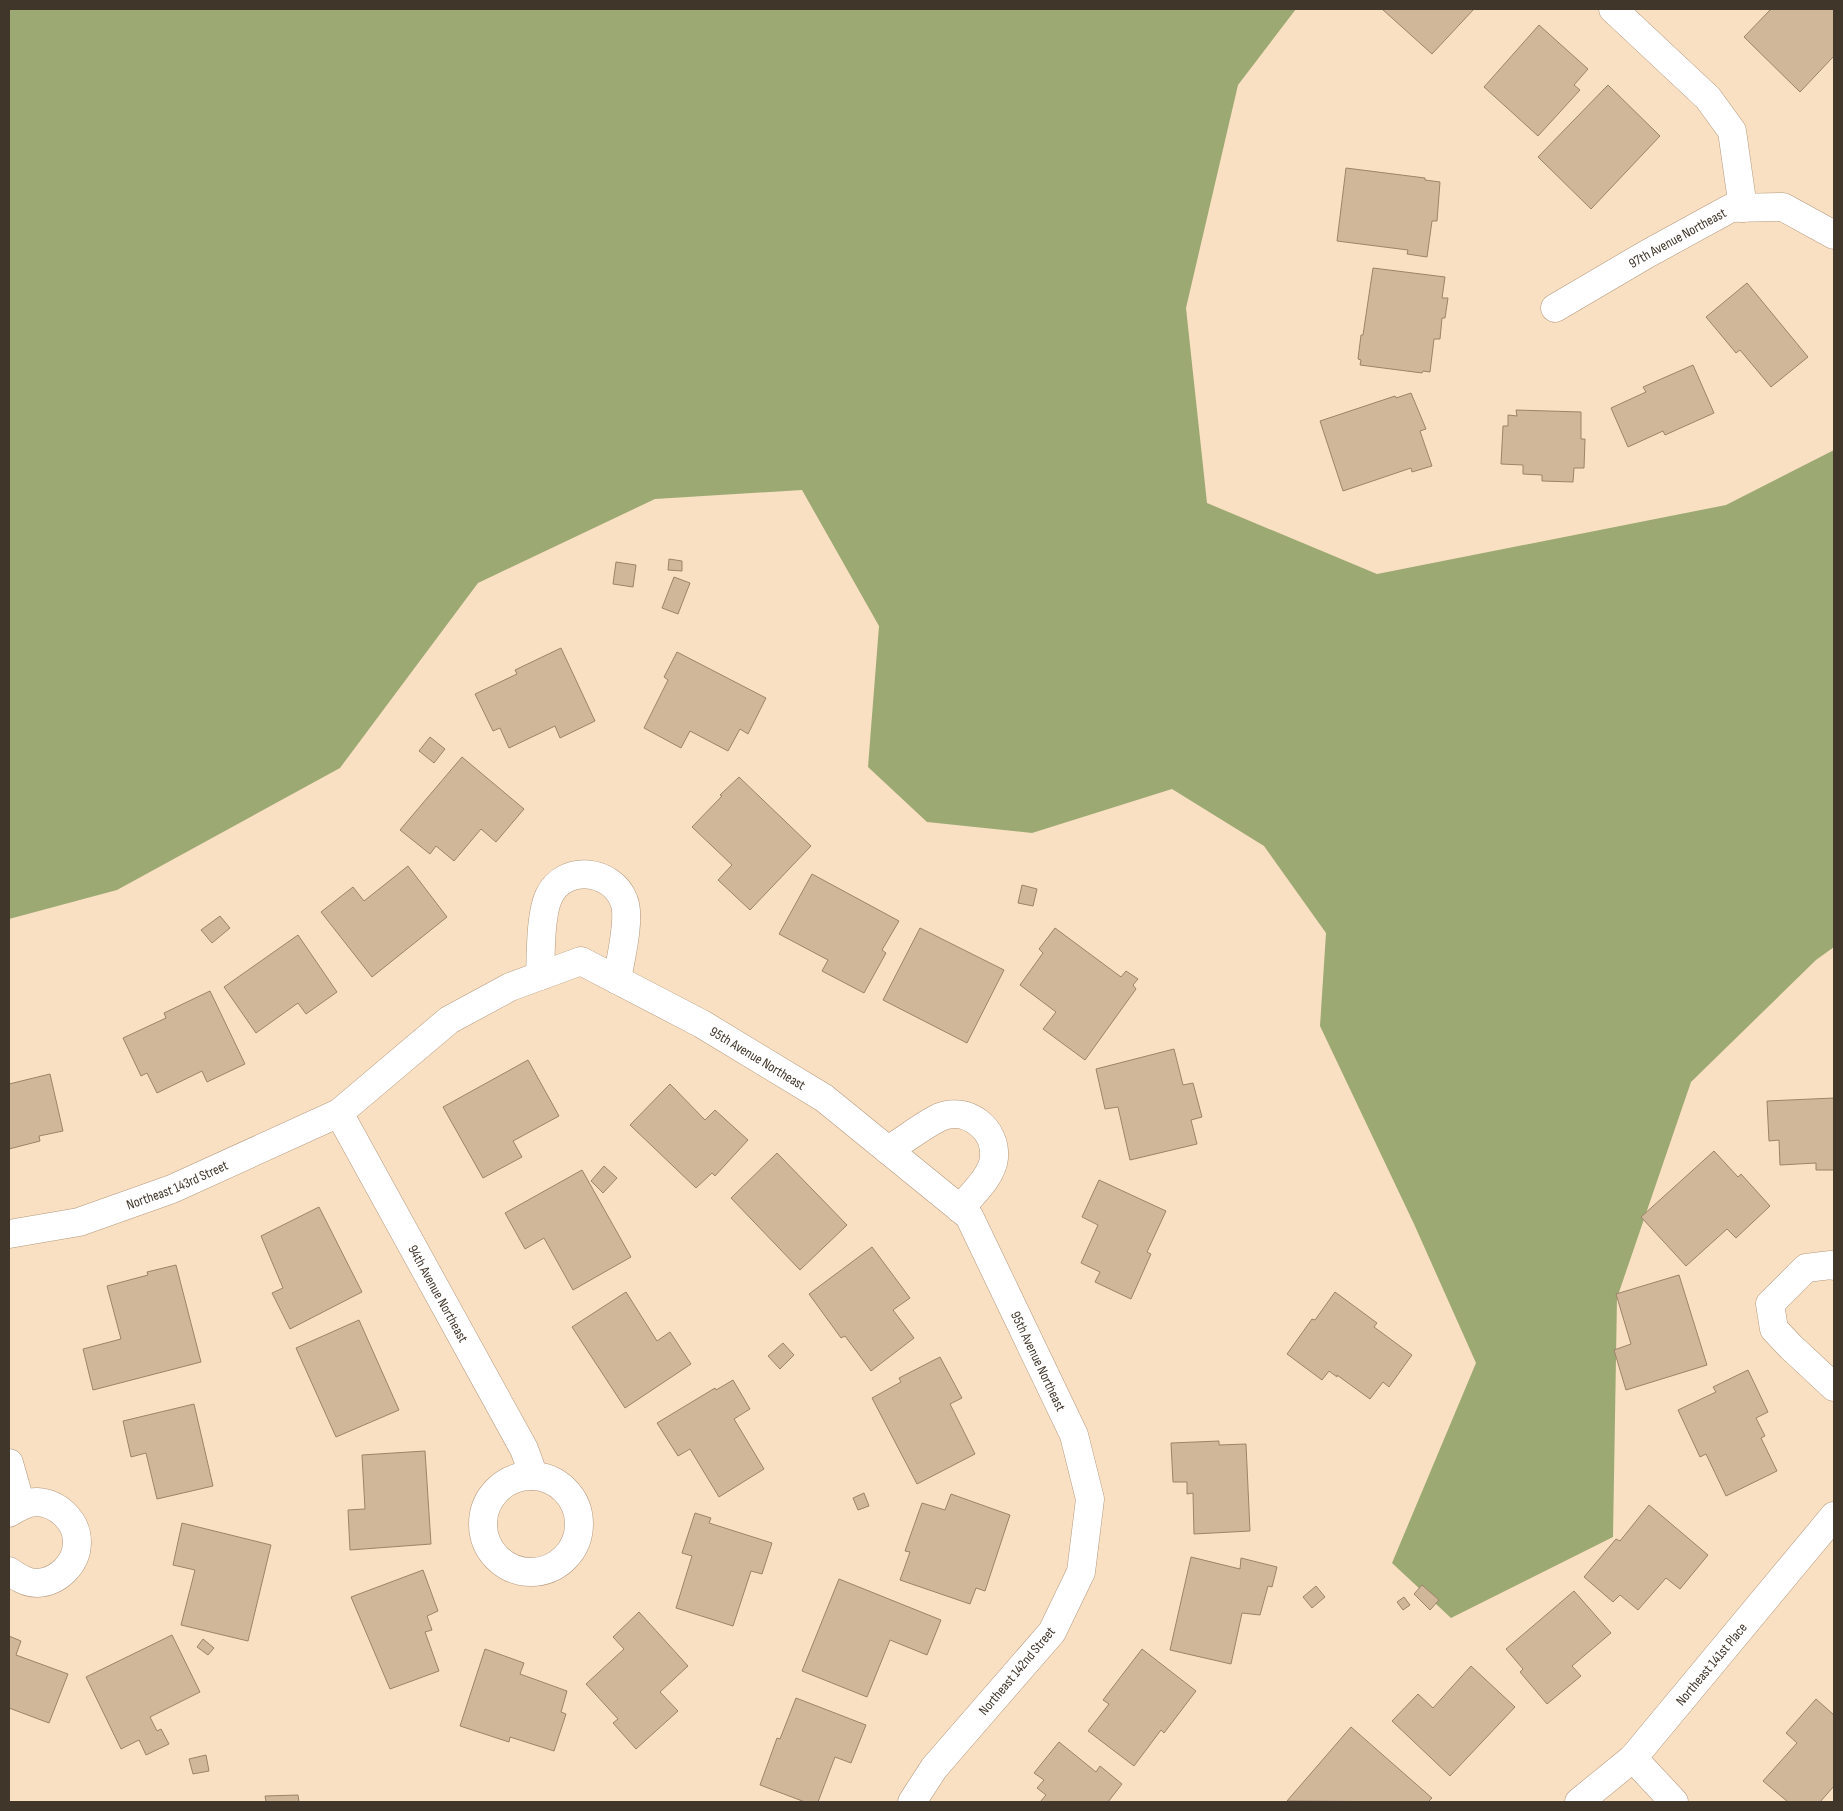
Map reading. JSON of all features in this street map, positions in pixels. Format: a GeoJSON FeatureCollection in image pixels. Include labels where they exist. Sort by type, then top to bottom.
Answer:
{"type":"FeatureCollection","features":[{"type":"Feature","properties":{"kind":"street"},"geometry":{"type":"LineString","coordinates":[[1613,9],[1708,98],[1732,131],[1743,208]]}},
{"type":"Feature","properties":{"kind":"street","name":"97th Avenue Northeast"},"geometry":{"type":"LineString","coordinates":[[1555,308],[1647,254],[1731,208],[1783,207],[1834,235]]}},
{"type":"Feature","properties":{"kind":"street"},"geometry":{"type":"LineString","coordinates":[[540,976],[545,907],[550,894],[558,884],[570,877],[582,874],[596,875],[608,880],[618,890],[625,902],[627,915],[618,980]]}},
{"type":"Feature","properties":{"kind":"street","name":"95th Avenue Northeast"},"geometry":{"type":"LineString","coordinates":[[339,1113],[449,1020],[510,987],[580,961],[702,1024],[824,1098],[968,1216],[1074,1435]]}},
{"type":"Feature","properties":{"kind":"street","name":"Northeast 143rd Street"},"geometry":{"type":"LineString","coordinates":[[9,1234],[79,1222],[172,1189],[339,1113]]}},
{"type":"Feature","properties":{"kind":"street","name":"94th Avenue Northeast"},"geometry":{"type":"LineString","coordinates":[[339,1113],[524,1449],[534,1476]]}},
{"type":"Feature","properties":{"kind":"street"},"geometry":{"type":"LineString","coordinates":[[888,1150],[941,1117],[954,1114],[969,1117],[981,1124],[989,1134],[994,1146],[994,1159],[987,1176],[960,1209]]}},
{"type":"Feature","properties":{"kind":"street"},"geometry":{"type":"LineString","coordinates":[[1834,1266],[1806,1268],[1770,1304],[1774,1329],[1834,1387]]}},
{"type":"Feature","properties":{"kind":"street","name":"Northeast 142nd Street"},"geometry":{"type":"LineString","coordinates":[[912,1802],[934,1768],[1052,1632],[1081,1572],[1090,1499],[1074,1435]]}},
{"type":"Feature","properties":{"kind":"street"},"geometry":{"type":"LineString","coordinates":[[9,1462],[15,1509],[36,1502],[52,1505],[65,1514],[74,1527],[77,1542],[74,1558],[65,1571],[52,1580],[36,1583],[21,1580],[9,1572]]}},
{"type":"Feature","properties":{"kind":"street","name":"Northeast 141st Place"},"geometry":{"type":"LineString","coordinates":[[1579,1802],[1633,1758],[1834,1516]]}},
{"type":"Feature","properties":{"kind":"street"},"geometry":{"type":"LineString","coordinates":[[1633,1758],[1674,1802]]}},
{"type":"Feature","properties":{"kind":"green space"},"geometry":{"type":"Polygon","coordinates":[[[9,9],[1296,9],[1238,85],[1186,308],[1207,503],[1377,574],[1726,505],[1834,450],[1834,947],[1816,960],[1691,1082],[1617,1298],[1613,1537],[1451,1618],[1392,1563],[1476,1363],[1414,1224],[1320,1026],[1326,933],[1264,846],[1172,789],[1032,833],[927,822],[868,767],[879,626],[802,490],[655,499],[478,583],[340,768],[117,890],[9,919],[9,9]]]}},
{"type":"Feature","properties":{"kind":"building"},"geometry":{"type":"Polygon","coordinates":[[[1382,9],[1474,9],[1432,54],[1382,9]]]}},
{"type":"Feature","properties":{"kind":"building"},"geometry":{"type":"Polygon","coordinates":[[[1771,9],[1834,9],[1834,56],[1800,92],[1744,37],[1771,9]]]}},
{"type":"Feature","properties":{"kind":"building"},"geometry":{"type":"Polygon","coordinates":[[[1539,25],[1588,69],[1574,85],[1580,90],[1538,136],[1484,87],[1539,25]]]}},
{"type":"Feature","properties":{"kind":"building"},"geometry":{"type":"Polygon","coordinates":[[[1608,85],[1660,136],[1591,209],[1538,157],[1608,85]]]}},
{"type":"Feature","properties":{"kind":"building"},"geometry":{"type":"Polygon","coordinates":[[[1346,168],[1425,178],[1425,180],[1440,182],[1437,221],[1432,221],[1427,257],[1407,254],[1408,250],[1337,241],[1346,168]]]}},
{"type":"Feature","properties":{"kind":"building"},"geometry":{"type":"Polygon","coordinates":[[[1373,268],[1445,277],[1442,298],[1448,298],[1445,318],[1442,318],[1440,339],[1434,339],[1430,372],[1423,371],[1422,373],[1360,365],[1361,360],[1358,359],[1361,335],[1363,335],[1373,268]]]}},
{"type":"Feature","properties":{"kind":"building"},"geometry":{"type":"Polygon","coordinates":[[[1747,283],[1808,357],[1771,387],[1740,350],[1736,353],[1706,317],[1747,283]]]}},
{"type":"Feature","properties":{"kind":"building"},"geometry":{"type":"Polygon","coordinates":[[[1693,365],[1714,413],[1665,435],[1663,431],[1628,447],[1611,408],[1646,392],[1643,387],[1693,365]]]}},
{"type":"Feature","properties":{"kind":"building"},"geometry":{"type":"Polygon","coordinates":[[[1411,393],[1426,429],[1420,431],[1432,466],[1412,472],[1411,468],[1343,491],[1320,421],[1395,396],[1396,398],[1411,393]]]}},
{"type":"Feature","properties":{"kind":"building"},"geometry":{"type":"Polygon","coordinates":[[[1516,410],[1581,412],[1581,439],[1585,439],[1584,468],[1574,468],[1573,482],[1542,481],[1542,475],[1523,474],[1523,465],[1501,464],[1503,426],[1508,426],[1508,415],[1517,416],[1516,410]]]}},
{"type":"Feature","properties":{"kind":"building"},"geometry":{"type":"Polygon","coordinates":[[[669,559],[682,561],[682,571],[668,570],[669,559]]]}},
{"type":"Feature","properties":{"kind":"building"},"geometry":{"type":"Polygon","coordinates":[[[616,562],[636,565],[633,587],[613,584],[616,562]]]}},
{"type":"Feature","properties":{"kind":"building"},"geometry":{"type":"Polygon","coordinates":[[[674,577],[690,583],[678,614],[662,608],[674,577]]]}},
{"type":"Feature","properties":{"kind":"building"},"geometry":{"type":"Polygon","coordinates":[[[561,648],[595,721],[560,738],[555,726],[509,748],[500,728],[493,731],[475,694],[517,674],[515,670],[561,648]]]}},
{"type":"Feature","properties":{"kind":"building"},"geometry":{"type":"Polygon","coordinates":[[[677,652],[766,698],[748,734],[740,729],[728,751],[690,731],[681,748],[644,728],[668,680],[664,677],[677,652]]]}},
{"type":"Feature","properties":{"kind":"building"},"geometry":{"type":"Polygon","coordinates":[[[430,737],[445,749],[434,763],[419,751],[430,737]]]}},
{"type":"Feature","properties":{"kind":"building"},"geometry":{"type":"Polygon","coordinates":[[[462,757],[524,809],[496,842],[481,829],[454,861],[436,846],[430,854],[400,830],[462,757]]]}},
{"type":"Feature","properties":{"kind":"building"},"geometry":{"type":"Polygon","coordinates":[[[739,777],[811,846],[750,910],[718,880],[732,865],[692,827],[722,796],[720,795],[739,777]]]}},
{"type":"Feature","properties":{"kind":"building"},"geometry":{"type":"Polygon","coordinates":[[[408,866],[447,917],[372,977],[321,912],[353,887],[364,901],[408,866]]]}},
{"type":"Feature","properties":{"kind":"building"},"geometry":{"type":"Polygon","coordinates":[[[812,874],[899,921],[882,950],[886,953],[864,993],[822,971],[828,960],[779,934],[812,874]]]}},
{"type":"Feature","properties":{"kind":"building"},"geometry":{"type":"Polygon","coordinates":[[[1022,885],[1037,889],[1033,906],[1018,903],[1022,885]]]}},
{"type":"Feature","properties":{"kind":"building"},"geometry":{"type":"Polygon","coordinates":[[[220,916],[230,928],[212,943],[201,930],[220,916]]]}},
{"type":"Feature","properties":{"kind":"building"},"geometry":{"type":"Polygon","coordinates":[[[920,928],[1004,970],[967,1043],[883,1000],[920,928]]]}},
{"type":"Feature","properties":{"kind":"building"},"geometry":{"type":"Polygon","coordinates":[[[1055,928],[1121,977],[1126,971],[1138,979],[1133,985],[1136,989],[1085,1060],[1043,1029],[1056,1012],[1020,985],[1043,953],[1039,949],[1055,928]]]}},
{"type":"Feature","properties":{"kind":"building"},"geometry":{"type":"Polygon","coordinates":[[[298,935],[337,992],[306,1014],[298,1003],[256,1033],[224,987],[298,935]]]}},
{"type":"Feature","properties":{"kind":"building"},"geometry":{"type":"Polygon","coordinates":[[[210,991],[245,1064],[207,1082],[202,1071],[157,1093],[147,1073],[141,1076],[123,1038],[166,1018],[164,1013],[210,991]]]}},
{"type":"Feature","properties":{"kind":"building"},"geometry":{"type":"Polygon","coordinates":[[[1174,1049],[1183,1085],[1193,1083],[1202,1117],[1191,1120],[1197,1144],[1130,1160],[1118,1107],[1105,1109],[1096,1069],[1174,1049]]]}},
{"type":"Feature","properties":{"kind":"building"},"geometry":{"type":"Polygon","coordinates":[[[528,1060],[559,1116],[513,1141],[522,1157],[483,1178],[443,1107],[528,1060]]]}},
{"type":"Feature","properties":{"kind":"building"},"geometry":{"type":"Polygon","coordinates":[[[50,1074],[63,1131],[39,1136],[40,1141],[9,1149],[9,1084],[50,1074]]]}},
{"type":"Feature","properties":{"kind":"building"},"geometry":{"type":"Polygon","coordinates":[[[670,1084],[705,1120],[715,1110],[748,1140],[715,1176],[712,1173],[696,1188],[630,1125],[670,1084]]]}},
{"type":"Feature","properties":{"kind":"building"},"geometry":{"type":"Polygon","coordinates":[[[1834,1098],[1834,1170],[1816,1170],[1816,1163],[1780,1165],[1779,1140],[1769,1141],[1767,1101],[1834,1098]]]}},
{"type":"Feature","properties":{"kind":"building"},"geometry":{"type":"Polygon","coordinates":[[[1714,1151],[1738,1177],[1741,1174],[1770,1206],[1736,1238],[1727,1229],[1686,1266],[1641,1217],[1714,1151]]]}},
{"type":"Feature","properties":{"kind":"building"},"geometry":{"type":"Polygon","coordinates":[[[777,1153],[847,1225],[800,1270],[731,1198],[777,1153]]]}},
{"type":"Feature","properties":{"kind":"building"},"geometry":{"type":"Polygon","coordinates":[[[604,1166],[617,1178],[603,1193],[591,1181],[604,1166]]]}},
{"type":"Feature","properties":{"kind":"building"},"geometry":{"type":"Polygon","coordinates":[[[582,1170],[631,1257],[573,1290],[544,1238],[525,1249],[505,1213],[582,1170]]]}},
{"type":"Feature","properties":{"kind":"building"},"geometry":{"type":"Polygon","coordinates":[[[1099,1180],[1166,1211],[1147,1252],[1151,1254],[1131,1299],[1095,1282],[1100,1272],[1081,1263],[1098,1225],[1082,1217],[1099,1180]]]}},
{"type":"Feature","properties":{"kind":"building"},"geometry":{"type":"Polygon","coordinates":[[[319,1207],[362,1292],[290,1329],[272,1293],[283,1288],[261,1236],[319,1207]]]}},
{"type":"Feature","properties":{"kind":"building"},"geometry":{"type":"Polygon","coordinates":[[[872,1247],[910,1298],[893,1310],[914,1338],[871,1371],[845,1336],[841,1338],[809,1294],[872,1247]]]}},
{"type":"Feature","properties":{"kind":"building"},"geometry":{"type":"Polygon","coordinates":[[[176,1265],[201,1362],[93,1390],[83,1349],[121,1339],[107,1286],[148,1275],[147,1272],[176,1265]]]}},
{"type":"Feature","properties":{"kind":"building"},"geometry":{"type":"Polygon","coordinates":[[[1679,1275],[1707,1365],[1626,1390],[1614,1350],[1631,1344],[1616,1294],[1679,1275]]]}},
{"type":"Feature","properties":{"kind":"building"},"geometry":{"type":"Polygon","coordinates":[[[626,1292],[657,1341],[670,1332],[691,1364],[625,1408],[572,1327],[626,1292]]]}},
{"type":"Feature","properties":{"kind":"building"},"geometry":{"type":"Polygon","coordinates":[[[1335,1292],[1377,1323],[1374,1327],[1412,1355],[1389,1387],[1383,1382],[1370,1399],[1329,1371],[1322,1380],[1287,1354],[1312,1319],[1315,1320],[1335,1292]]]}},
{"type":"Feature","properties":{"kind":"building"},"geometry":{"type":"Polygon","coordinates":[[[359,1320],[399,1410],[336,1437],[296,1348],[359,1320]]]}},
{"type":"Feature","properties":{"kind":"building"},"geometry":{"type":"Polygon","coordinates":[[[783,1343],[794,1355],[780,1369],[768,1356],[783,1343]]]}},
{"type":"Feature","properties":{"kind":"building"},"geometry":{"type":"Polygon","coordinates":[[[940,1357],[962,1398],[950,1404],[975,1454],[917,1484],[872,1398],[901,1382],[899,1378],[940,1357]]]}},
{"type":"Feature","properties":{"kind":"building"},"geometry":{"type":"Polygon","coordinates":[[[1748,1370],[1768,1412],[1756,1418],[1765,1436],[1761,1438],[1777,1471],[1726,1496],[1706,1454],[1700,1457],[1678,1410],[1716,1392],[1713,1387],[1748,1370]]]}},
{"type":"Feature","properties":{"kind":"building"},"geometry":{"type":"Polygon","coordinates":[[[733,1380],[750,1409],[734,1419],[764,1469],[719,1497],[690,1449],[678,1456],[657,1423],[715,1388],[716,1390],[733,1380]]]}},
{"type":"Feature","properties":{"kind":"building"},"geometry":{"type":"Polygon","coordinates":[[[194,1404],[213,1486],[157,1499],[146,1453],[131,1457],[123,1421],[194,1404]]]}},
{"type":"Feature","properties":{"kind":"building"},"geometry":{"type":"Polygon","coordinates":[[[1219,1441],[1219,1445],[1246,1444],[1250,1531],[1194,1534],[1193,1493],[1187,1494],[1187,1482],[1173,1482],[1171,1443],[1219,1441]]]}},
{"type":"Feature","properties":{"kind":"building"},"geometry":{"type":"Polygon","coordinates":[[[425,1451],[431,1544],[350,1550],[348,1510],[365,1509],[362,1455],[425,1451]]]}},
{"type":"Feature","properties":{"kind":"building"},"geometry":{"type":"Polygon","coordinates":[[[864,1493],[869,1506],[858,1510],[853,1498],[864,1493]]]}},
{"type":"Feature","properties":{"kind":"building"},"geometry":{"type":"Polygon","coordinates":[[[951,1494],[1010,1515],[985,1591],[976,1588],[970,1604],[900,1580],[910,1552],[905,1551],[922,1503],[945,1510],[951,1494]]]}},
{"type":"Feature","properties":{"kind":"building"},"geometry":{"type":"Polygon","coordinates":[[[1649,1505],[1708,1555],[1680,1589],[1666,1578],[1638,1610],[1620,1595],[1613,1602],[1584,1577],[1616,1539],[1620,1541],[1649,1505]]]}},
{"type":"Feature","properties":{"kind":"building"},"geometry":{"type":"Polygon","coordinates":[[[695,1513],[711,1518],[709,1523],[772,1543],[762,1574],[751,1571],[733,1626],[676,1608],[692,1556],[682,1553],[695,1513]]]}},
{"type":"Feature","properties":{"kind":"building"},"geometry":{"type":"Polygon","coordinates":[[[182,1523],[271,1545],[248,1641],[181,1625],[195,1570],[173,1565],[182,1523]]]}},
{"type":"Feature","properties":{"kind":"building"},"geometry":{"type":"Polygon","coordinates":[[[1191,1557],[1240,1569],[1241,1558],[1277,1567],[1272,1587],[1268,1586],[1260,1615],[1242,1613],[1231,1664],[1170,1650],[1191,1557]]]}},
{"type":"Feature","properties":{"kind":"building"},"geometry":{"type":"Polygon","coordinates":[[[423,1570],[438,1611],[427,1616],[432,1630],[425,1632],[439,1671],[390,1689],[351,1597],[423,1570]]]}},
{"type":"Feature","properties":{"kind":"building"},"geometry":{"type":"Polygon","coordinates":[[[839,1579],[941,1620],[927,1655],[890,1640],[867,1697],[802,1671],[839,1579]]]}},
{"type":"Feature","properties":{"kind":"building"},"geometry":{"type":"Polygon","coordinates":[[[1422,1585],[1439,1600],[1430,1610],[1414,1594],[1422,1585]]]}},
{"type":"Feature","properties":{"kind":"building"},"geometry":{"type":"Polygon","coordinates":[[[1316,1586],[1325,1597],[1312,1608],[1303,1597],[1316,1586]]]}},
{"type":"Feature","properties":{"kind":"building"},"geometry":{"type":"Polygon","coordinates":[[[1574,1591],[1611,1633],[1572,1666],[1581,1676],[1547,1704],[1520,1672],[1523,1669],[1506,1649],[1574,1591]]]}},
{"type":"Feature","properties":{"kind":"building"},"geometry":{"type":"Polygon","coordinates":[[[1404,1597],[1410,1605],[1403,1610],[1397,1602],[1404,1597]]]}},
{"type":"Feature","properties":{"kind":"building"},"geometry":{"type":"Polygon","coordinates":[[[639,1612],[688,1666],[660,1692],[678,1711],[636,1749],[613,1723],[618,1719],[586,1684],[624,1649],[613,1637],[639,1612]]]}},
{"type":"Feature","properties":{"kind":"building"},"geometry":{"type":"Polygon","coordinates":[[[172,1635],[200,1692],[150,1717],[157,1731],[161,1729],[169,1744],[146,1755],[139,1740],[121,1749],[86,1677],[172,1635]]]}},
{"type":"Feature","properties":{"kind":"building"},"geometry":{"type":"Polygon","coordinates":[[[9,1636],[21,1641],[16,1655],[68,1674],[49,1723],[9,1708],[9,1636]]]}},
{"type":"Feature","properties":{"kind":"building"},"geometry":{"type":"Polygon","coordinates":[[[203,1639],[214,1648],[208,1655],[197,1647],[203,1639]]]}},
{"type":"Feature","properties":{"kind":"building"},"geometry":{"type":"Polygon","coordinates":[[[485,1649],[524,1663],[520,1674],[567,1691],[561,1712],[566,1714],[554,1751],[510,1737],[509,1742],[460,1726],[485,1649]]]}},
{"type":"Feature","properties":{"kind":"building"},"geometry":{"type":"Polygon","coordinates":[[[1142,1649],[1196,1691],[1164,1733],[1161,1730],[1134,1766],[1088,1731],[1109,1704],[1103,1700],[1142,1649]]]}},
{"type":"Feature","properties":{"kind":"building"},"geometry":{"type":"Polygon","coordinates":[[[1471,1666],[1515,1707],[1450,1776],[1392,1721],[1418,1694],[1433,1708],[1471,1666]]]}},
{"type":"Feature","properties":{"kind":"building"},"geometry":{"type":"Polygon","coordinates":[[[796,1698],[866,1725],[851,1763],[835,1757],[818,1802],[805,1802],[760,1785],[777,1738],[780,1739],[796,1698]]]}},
{"type":"Feature","properties":{"kind":"building"},"geometry":{"type":"Polygon","coordinates":[[[1816,1699],[1834,1715],[1834,1786],[1820,1802],[1788,1802],[1763,1781],[1797,1743],[1786,1733],[1816,1699]]]}},
{"type":"Feature","properties":{"kind":"building"},"geometry":{"type":"Polygon","coordinates":[[[1351,1727],[1432,1798],[1428,1802],[1287,1801],[1351,1727]]]}},
{"type":"Feature","properties":{"kind":"building"},"geometry":{"type":"Polygon","coordinates":[[[1059,1742],[1096,1772],[1100,1766],[1122,1784],[1108,1802],[1040,1802],[1046,1795],[1037,1788],[1044,1780],[1034,1773],[1059,1742]]]}},
{"type":"Feature","properties":{"kind":"building"},"geometry":{"type":"Polygon","coordinates":[[[206,1755],[209,1771],[193,1774],[189,1759],[206,1755]]]}},
{"type":"Feature","properties":{"kind":"building"},"geometry":{"type":"Polygon","coordinates":[[[298,1795],[299,1802],[266,1802],[265,1796],[298,1795]]]}}]}
